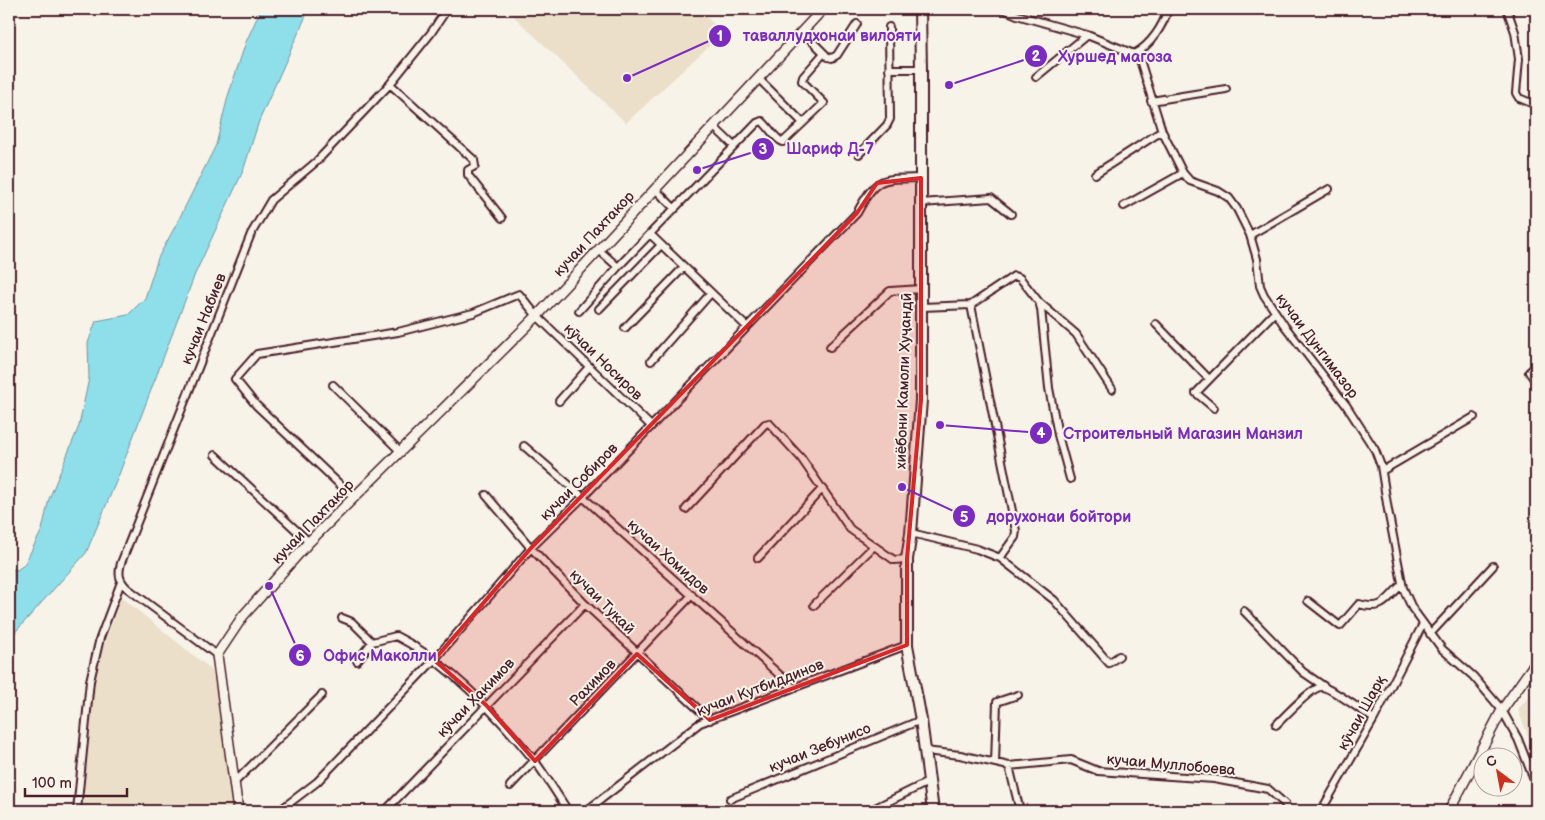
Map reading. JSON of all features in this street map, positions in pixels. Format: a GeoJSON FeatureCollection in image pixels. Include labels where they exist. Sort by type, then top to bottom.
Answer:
{"type":"FeatureCollection","features":[{"type":"Feature","properties":{"kind":"main road","name":"кучаи Пахтакор"},"geometry":{"type":"LineString","coordinates":[[217,655],[243,616],[309,542],[537,316],[823,9]]}},
{"type":"Feature","properties":{"kind":"main road","name":"хиёбони Камоли Хуҷандӣ"},"geometry":{"type":"LineString","coordinates":[[920,9],[921,400],[911,533],[907,559],[908,645],[933,811]]}},
{"type":"Feature","properties":{"kind":"main road"},"geometry":{"type":"LineString","coordinates":[[217,655],[238,811]]}},
{"type":"Feature","properties":{"kind":"main road"},"geometry":{"type":"LineString","coordinates":[[1449,811],[1502,710],[1536,662]]}},
{"type":"Feature","properties":{"kind":"street","name":"кучаи Набиев"},"geometry":{"type":"LineString","coordinates":[[77,811],[90,681],[100,638],[121,582],[118,573],[121,563],[251,234],[272,200],[316,162],[390,84],[432,33],[447,9]]}},
{"type":"Feature","properties":{"kind":"street"},"geometry":{"type":"LineString","coordinates":[[1003,9],[1017,15],[1087,35],[1134,54],[1140,60],[1151,101],[1162,131],[1182,174],[1124,206]]}},
{"type":"Feature","properties":{"kind":"street"},"geometry":{"type":"LineString","coordinates":[[1134,54],[1143,50],[1158,32],[1168,9]]}},
{"type":"Feature","properties":{"kind":"street"},"geometry":{"type":"LineString","coordinates":[[1507,9],[1515,32],[1519,59],[1516,93],[1518,97],[1536,105]]}},
{"type":"Feature","properties":{"kind":"street"},"geometry":{"type":"LineString","coordinates":[[802,30],[824,53],[832,58],[837,56],[856,24]]}},
{"type":"Feature","properties":{"kind":"street"},"geometry":{"type":"LineString","coordinates":[[859,154],[887,125],[890,119],[889,28]]}},
{"type":"Feature","properties":{"kind":"street"},"geometry":{"type":"LineString","coordinates":[[1036,77],[1087,35]]}},
{"type":"Feature","properties":{"kind":"street"},"geometry":{"type":"LineString","coordinates":[[579,311],[618,267],[757,124],[762,121],[770,127],[779,141],[783,142],[824,104],[802,81],[803,77],[824,53]]}},
{"type":"Feature","properties":{"kind":"street"},"geometry":{"type":"LineString","coordinates":[[889,69],[921,68]]}},
{"type":"Feature","properties":{"kind":"street"},"geometry":{"type":"LineString","coordinates":[[758,78],[803,123]]}},
{"type":"Feature","properties":{"kind":"street"},"geometry":{"type":"LineString","coordinates":[[390,84],[474,160],[475,166],[468,170],[468,174],[502,218]]}},
{"type":"Feature","properties":{"kind":"street"},"geometry":{"type":"LineString","coordinates":[[1151,101],[1226,89]]}},
{"type":"Feature","properties":{"kind":"street"},"geometry":{"type":"LineString","coordinates":[[714,126],[734,146]]}},
{"type":"Feature","properties":{"kind":"street"},"geometry":{"type":"LineString","coordinates":[[1095,174],[1162,131]]}},
{"type":"Feature","properties":{"kind":"street","name":"кучаи Дунгимазор"},"geometry":{"type":"LineString","coordinates":[[1182,174],[1190,181],[1218,191],[1229,198],[1237,209],[1250,235],[1257,259],[1260,286],[1264,295],[1346,405],[1375,450],[1382,471],[1402,584],[1412,608],[1442,648],[1473,676],[1502,710],[1518,739],[1536,785]]}},
{"type":"Feature","properties":{"kind":"street","name":"кучаи Собиров"},"geometry":{"type":"LineString","coordinates":[[280,811],[317,782],[434,660],[531,548],[583,497],[856,213],[868,193],[877,183],[888,179],[921,178]]}},
{"type":"Feature","properties":{"kind":"street"},"geometry":{"type":"LineString","coordinates":[[655,189],[675,209]]}},
{"type":"Feature","properties":{"kind":"street"},"geometry":{"type":"LineString","coordinates":[[1250,235],[1329,189]]}},
{"type":"Feature","properties":{"kind":"street"},"geometry":{"type":"LineString","coordinates":[[921,203],[991,198],[1012,214]]}},
{"type":"Feature","properties":{"kind":"street"},"geometry":{"type":"LineString","coordinates":[[650,234],[747,327]]}},
{"type":"Feature","properties":{"kind":"street"},"geometry":{"type":"LineString","coordinates":[[598,309],[661,245]]}},
{"type":"Feature","properties":{"kind":"street"},"geometry":{"type":"LineString","coordinates":[[599,250],[618,267]]}},
{"type":"Feature","properties":{"kind":"street"},"geometry":{"type":"LineString","coordinates":[[625,328],[684,267]]}},
{"type":"Feature","properties":{"kind":"street"},"geometry":{"type":"LineString","coordinates":[[922,307],[972,305],[1014,276],[1020,278],[1039,302],[1076,334],[1112,389]]}},
{"type":"Feature","properties":{"kind":"street"},"geometry":{"type":"LineString","coordinates":[[830,347],[890,291],[922,289]]}},
{"type":"Feature","properties":{"kind":"street"},"geometry":{"type":"LineString","coordinates":[[651,361],[711,293]]}},
{"type":"Feature","properties":{"kind":"street","name":"кӯчаи Носиров"},"geometry":{"type":"LineString","coordinates":[[354,498],[256,405],[235,379],[257,354],[398,332],[473,313],[519,294],[537,316],[651,426]]}},
{"type":"Feature","properties":{"kind":"street"},"geometry":{"type":"LineString","coordinates":[[1039,302],[1049,388],[1058,435],[1070,479]]}},
{"type":"Feature","properties":{"kind":"street"},"geometry":{"type":"LineString","coordinates":[[972,305],[1016,531],[1015,537],[1000,558]]}},
{"type":"Feature","properties":{"kind":"street"},"geometry":{"type":"LineString","coordinates":[[1214,408],[1196,393],[1275,312]]}},
{"type":"Feature","properties":{"kind":"street"},"geometry":{"type":"LineString","coordinates":[[1156,324],[1209,379]]}},
{"type":"Feature","properties":{"kind":"street"},"geometry":{"type":"LineString","coordinates":[[1536,366],[1528,372],[1536,382]]}},
{"type":"Feature","properties":{"kind":"street"},"geometry":{"type":"LineString","coordinates":[[559,401],[589,367]]}},
{"type":"Feature","properties":{"kind":"street"},"geometry":{"type":"LineString","coordinates":[[332,385],[401,452]]}},
{"type":"Feature","properties":{"kind":"street"},"geometry":{"type":"LineString","coordinates":[[1382,471],[1474,417]]}},
{"type":"Feature","properties":{"kind":"street"},"geometry":{"type":"LineString","coordinates":[[686,509],[765,424],[769,423],[801,458],[821,490],[850,529],[894,560],[907,559]]}},
{"type":"Feature","properties":{"kind":"street","name":"кучаи Хомидов"},"geometry":{"type":"LineString","coordinates":[[524,446],[794,688]]}},
{"type":"Feature","properties":{"kind":"street"},"geometry":{"type":"LineString","coordinates":[[215,454],[309,542]]}},
{"type":"Feature","properties":{"kind":"street"},"geometry":{"type":"LineString","coordinates":[[758,558],[821,490]]}},
{"type":"Feature","properties":{"kind":"street","name":"кучаи Тукай"},"geometry":{"type":"LineString","coordinates":[[486,495],[531,548],[585,604],[710,720]]}},
{"type":"Feature","properties":{"kind":"street"},"geometry":{"type":"LineString","coordinates":[[911,533],[978,549],[1000,558],[1054,600],[1109,662],[1118,656]]}},
{"type":"Feature","properties":{"kind":"street"},"geometry":{"type":"LineString","coordinates":[[814,605],[873,546]]}},
{"type":"Feature","properties":{"kind":"street"},"geometry":{"type":"LineString","coordinates":[[1430,634],[1493,566]]}},
{"type":"Feature","properties":{"kind":"street"},"geometry":{"type":"LineString","coordinates":[[121,582],[217,655]]}},
{"type":"Feature","properties":{"kind":"street"},"geometry":{"type":"LineString","coordinates":[[1308,600],[1340,626],[1359,604],[1371,608],[1381,605],[1402,584]]}},
{"type":"Feature","properties":{"kind":"street","name":"Рахимов"},"geometry":{"type":"LineString","coordinates":[[510,786],[535,762],[692,595]]}},
{"type":"Feature","properties":{"kind":"street","name":"кӯчаи Хакимов"},"geometry":{"type":"LineString","coordinates":[[385,811],[585,604]]}},
{"type":"Feature","properties":{"kind":"street"},"geometry":{"type":"LineString","coordinates":[[1244,611],[1303,672],[1374,719]]}},
{"type":"Feature","properties":{"kind":"street"},"geometry":{"type":"LineString","coordinates":[[342,618],[352,622],[372,642]]}},
{"type":"Feature","properties":{"kind":"street","name":"кӯчаи Шарқ"},"geometry":{"type":"LineString","coordinates":[[1321,811],[1374,719],[1423,624]]}},
{"type":"Feature","properties":{"kind":"street"},"geometry":{"type":"LineString","coordinates":[[357,661],[372,642],[396,636],[434,660],[486,706],[535,762],[568,811]]}},
{"type":"Feature","properties":{"kind":"street","name":"кучаи Кутбиддинов"},"geometry":{"type":"LineString","coordinates":[[586,811],[700,723],[908,645]]}},
{"type":"Feature","properties":{"kind":"street"},"geometry":{"type":"LineString","coordinates":[[1276,725],[1313,690],[1320,686],[1326,688]]}},
{"type":"Feature","properties":{"kind":"street"},"geometry":{"type":"LineString","coordinates":[[995,762],[997,702],[1018,694]]}},
{"type":"Feature","properties":{"kind":"street"},"geometry":{"type":"LineString","coordinates":[[234,783],[322,695]]}},
{"type":"Feature","properties":{"kind":"street","name":"кучаи Зебунисо"},"geometry":{"type":"LineString","coordinates":[[730,798],[920,720]]}},
{"type":"Feature","properties":{"kind":"street","name":"кучаи Муллобоева"},"geometry":{"type":"LineString","coordinates":[[925,751],[960,755],[1009,766],[1071,760],[1098,771],[1214,779],[1268,789],[1285,804],[1288,811]]}},
{"type":"Feature","properties":{"kind":"street"},"geometry":{"type":"LineString","coordinates":[[1009,766],[1020,811]]}},
{"type":"Feature","properties":{"kind":"street"},"geometry":{"type":"LineString","coordinates":[[869,811],[928,782]]}},
{"type":"Feature","properties":{"kind":"highlighted area"},"geometry":{"type":"Polygon","coordinates":[[[921,178],[921,400],[907,559],[907,645],[710,720],[637,654],[535,761],[486,705],[434,660],[531,548],[857,213],[877,183],[921,178]]]}},
{"type":"Feature","properties":{"kind":"shaded area"},"geometry":{"type":"Polygon","coordinates":[[[506,9],[698,9],[723,33],[626,123],[506,9]]]}},
{"type":"Feature","properties":{"kind":"shaded area"},"geometry":{"type":"Polygon","coordinates":[[[121,597],[213,671],[226,761],[237,811],[83,811],[89,728],[96,668],[121,597]]]}},
{"type":"Feature","properties":{"kind":"shaded area"},"geometry":{"type":"Polygon","coordinates":[[[1536,687],[1536,756],[1518,710],[1536,687]]]}},
{"type":"Feature","properties":{"kind":"water"},"geometry":{"type":"Polygon","coordinates":[[[261,9],[309,9],[259,121],[243,171],[195,274],[118,477],[86,553],[9,639],[9,568],[17,570],[24,565],[42,530],[49,499],[79,426],[89,378],[88,343],[96,321],[128,315],[145,298],[158,258],[216,145],[228,96],[246,42],[261,9]]]}},
{"type":"Feature","properties":{"kind":"place","name":"таваллудхонаи вилояти"},"geometry":{"type":"Point","coordinates":[627,78]}},
{"type":"Feature","properties":{"kind":"place","name":"Хуршед магоза"},"geometry":{"type":"Point","coordinates":[949,85]}},
{"type":"Feature","properties":{"kind":"place","name":"Шариф Д-7"},"geometry":{"type":"Point","coordinates":[697,170]}},
{"type":"Feature","properties":{"kind":"place","name":"Строительный Магазин Манзил"},"geometry":{"type":"Point","coordinates":[940,425]}},
{"type":"Feature","properties":{"kind":"place","name":"дорухонаи бойтори"},"geometry":{"type":"Point","coordinates":[902,487]}},
{"type":"Feature","properties":{"kind":"place","name":"Офис Маколли"},"geometry":{"type":"Point","coordinates":[269,586]}}]}
